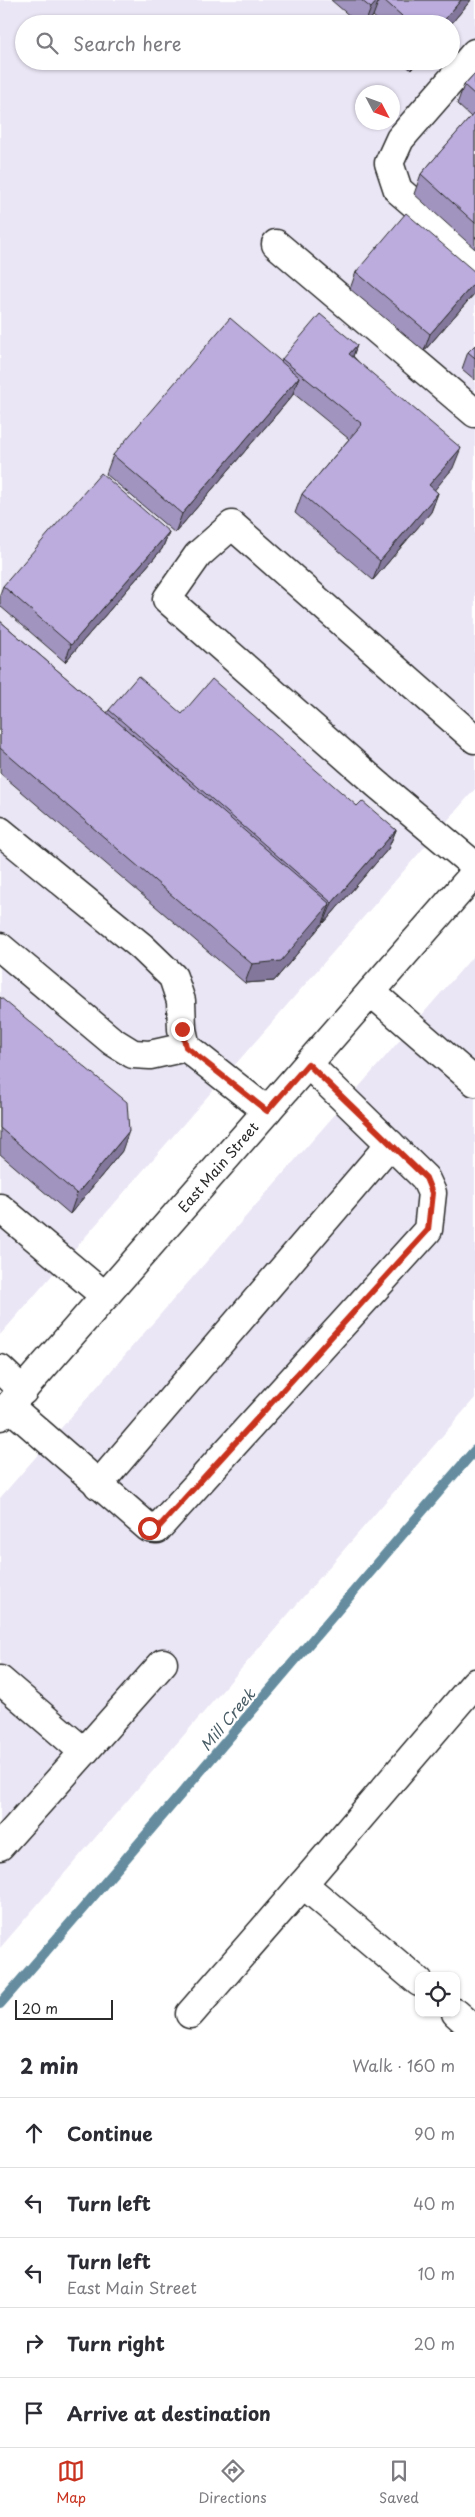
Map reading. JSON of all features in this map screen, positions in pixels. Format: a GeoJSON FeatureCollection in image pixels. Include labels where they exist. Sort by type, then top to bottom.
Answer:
{"type":"FeatureCollection","features":[{"type":"Feature","properties":{"kind":"street"},"geometry":{"type":"LineString","coordinates":[[475,53],[400,139],[388,163],[398,190],[475,256]]}},
{"type":"Feature","properties":{"kind":"street"},"geometry":{"type":"LineString","coordinates":[[276,244],[475,413]]}},
{"type":"Feature","properties":{"kind":"street"},"geometry":{"type":"LineString","coordinates":[[475,739],[232,525],[198,555],[167,599],[370,778],[475,866]]}},
{"type":"Feature","properties":{"kind":"street"},"geometry":{"type":"LineString","coordinates":[[0,831],[142,947],[173,977],[182,1001],[182,1029],[186,1047],[267,1111]]}},
{"type":"Feature","properties":{"kind":"street","name":"East Main Street"},"geometry":{"type":"LineString","coordinates":[[11,1404],[475,873]]}},
{"type":"Feature","properties":{"kind":"street"},"geometry":{"type":"LineString","coordinates":[[0,947],[112,1041],[133,1054],[150,1055],[186,1047]]}},
{"type":"Feature","properties":{"kind":"street"},"geometry":{"type":"LineString","coordinates":[[371,992],[475,1082]]}},
{"type":"Feature","properties":{"kind":"street"},"geometry":{"type":"LineString","coordinates":[[0,1369],[11,1404],[149,1528],[157,1529],[428,1230],[432,1193],[426,1178],[308,1064]]}},
{"type":"Feature","properties":{"kind":"street"},"geometry":{"type":"LineString","coordinates":[[98,1484],[390,1144]]}},
{"type":"Feature","properties":{"kind":"street"},"geometry":{"type":"LineString","coordinates":[[0,1208],[105,1296]]}},
{"type":"Feature","properties":{"kind":"street"},"geometry":{"type":"LineString","coordinates":[[0,1846],[163,1663]]}},
{"type":"Feature","properties":{"kind":"street"},"geometry":{"type":"LineString","coordinates":[[0,1680],[84,1752]]}},
{"type":"Feature","properties":{"kind":"street"},"geometry":{"type":"LineString","coordinates":[[190,2014],[475,1683]]}},
{"type":"Feature","properties":{"kind":"street"},"geometry":{"type":"LineString","coordinates":[[302,1884],[415,1979]]}},
{"type":"Feature","properties":{"kind":"street"},"geometry":{"type":"LineString","coordinates":[[460,2017],[475,2030]]}},
{"type":"Feature","properties":{"kind":"shaded area"},"geometry":{"type":"Polygon","coordinates":[[[0,0],[475,0],[475,789],[0,1335],[0,0]]]}},
{"type":"Feature","properties":{"kind":"shaded area"},"geometry":{"type":"Polygon","coordinates":[[[475,954],[475,1398],[0,1948],[0,1498],[475,954]]]}},
{"type":"Feature","properties":{"kind":"building"},"geometry":{"type":"Polygon","coordinates":[[[361,0],[378,0],[371,8],[361,0]]]}},
{"type":"Feature","properties":{"kind":"building"},"geometry":{"type":"Polygon","coordinates":[[[384,0],[461,0],[448,15],[401,15],[384,0]]]}},
{"type":"Feature","properties":{"kind":"building"},"geometry":{"type":"Polygon","coordinates":[[[475,73],[475,95],[464,85],[475,73]]]}},
{"type":"Feature","properties":{"kind":"building"},"geometry":{"type":"Polygon","coordinates":[[[475,112],[475,223],[421,174],[475,112]]]}},
{"type":"Feature","properties":{"kind":"building"},"geometry":{"type":"Polygon","coordinates":[[[406,213],[475,272],[475,282],[430,334],[356,272],[406,213]]]}},
{"type":"Feature","properties":{"kind":"building"},"geometry":{"type":"Polygon","coordinates":[[[320,314],[357,345],[349,354],[461,448],[429,485],[438,493],[380,561],[302,494],[362,424],[282,359],[320,314]]]}},
{"type":"Feature","properties":{"kind":"building"},"geometry":{"type":"Polygon","coordinates":[[[230,318],[299,377],[182,514],[113,455],[230,318]]]}},
{"type":"Feature","properties":{"kind":"building"},"geometry":{"type":"Polygon","coordinates":[[[475,345],[475,358],[468,352],[475,345]]]}},
{"type":"Feature","properties":{"kind":"building"},"geometry":{"type":"Polygon","coordinates":[[[101,473],[169,532],[71,645],[3,586],[101,473]]]}},
{"type":"Feature","properties":{"kind":"building"},"geometry":{"type":"Polygon","coordinates":[[[0,621],[330,904],[281,961],[252,964],[0,748],[0,621]]]}},
{"type":"Feature","properties":{"kind":"building"},"geometry":{"type":"Polygon","coordinates":[[[138,676],[182,714],[212,679],[357,806],[362,801],[396,830],[332,903],[109,710],[138,676]]]}},
{"type":"Feature","properties":{"kind":"building"},"geometry":{"type":"Polygon","coordinates":[[[0,997],[127,1102],[129,1131],[77,1194],[0,1128],[0,997]]]}},
{"type":"Feature","properties":{"kind":"waterway","name":"Mill Creek"},"geometry":{"type":"LineString","coordinates":[[0,2004],[475,1450]]}},
{"type":"Feature","properties":{"kind":"route"},"geometry":{"type":"LineString","coordinates":[[149,1528],[157,1529],[428,1230],[432,1193],[426,1178],[308,1064],[267,1111],[186,1047],[182,1029]]}}]}
